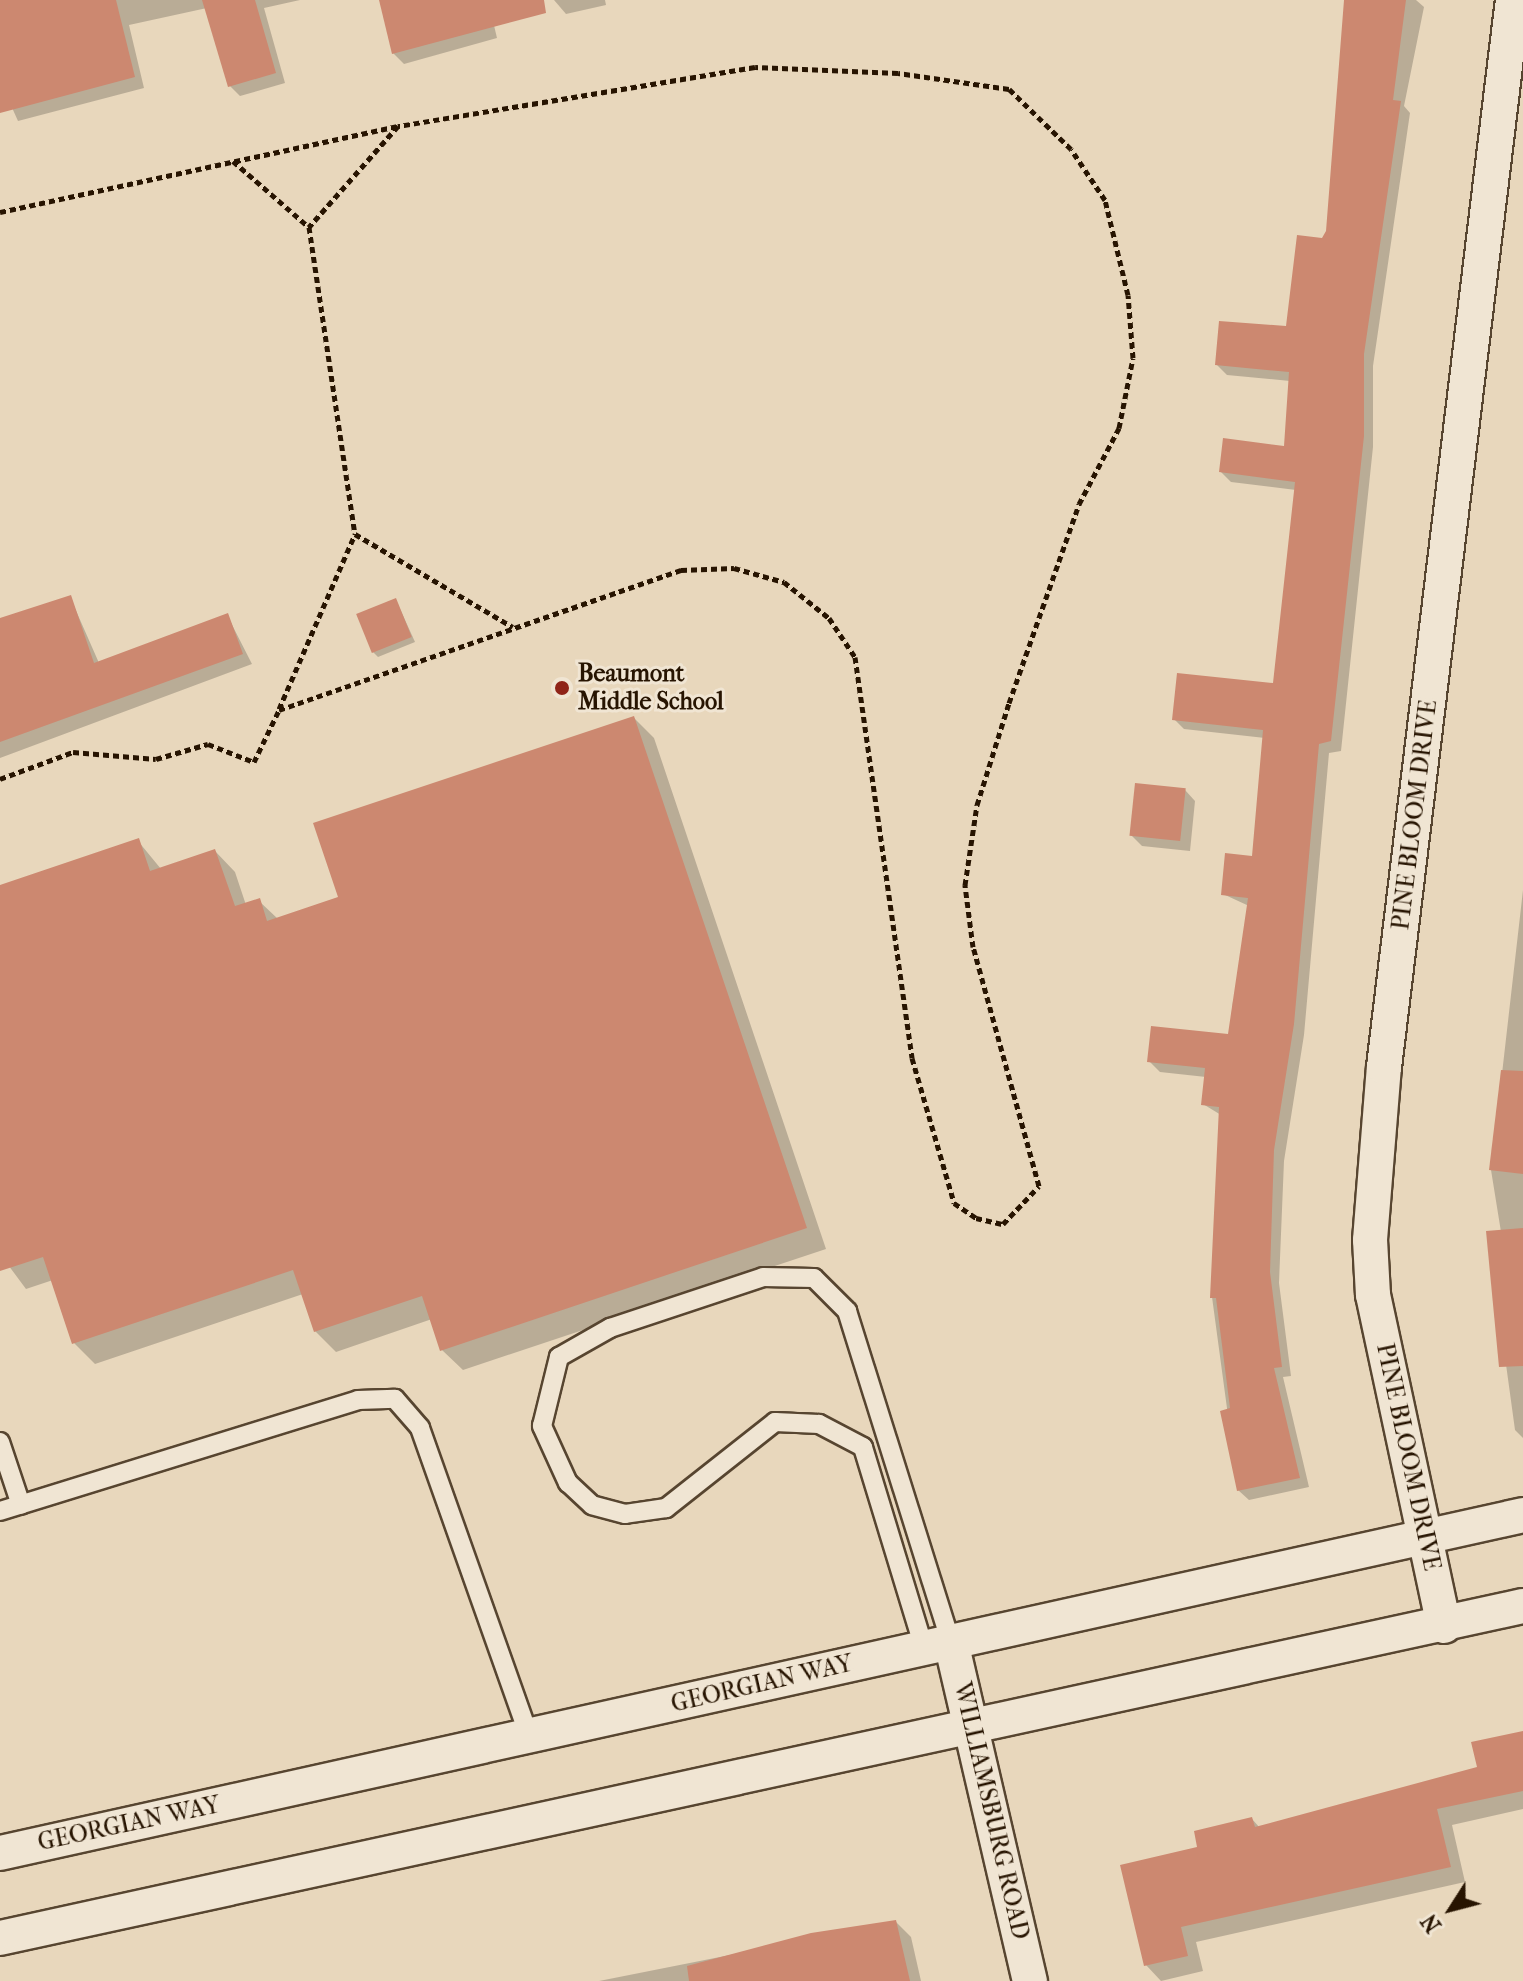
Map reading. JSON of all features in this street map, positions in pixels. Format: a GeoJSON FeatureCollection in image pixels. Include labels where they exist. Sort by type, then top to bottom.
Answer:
{"type":"FeatureCollection","features":[{"type":"Feature","properties":{"kind":"street","name":"PINE BLOOM DRIVE"},"geometry":{"type":"LineString","coordinates":[[1444,1626],[1373,1295],[1370,1240],[1386,1051],[1513,0]]}},
{"type":"Feature","properties":{"kind":"street","name":"GEORGIAN WAY"},"geometry":{"type":"LineString","coordinates":[[0,1853],[1424,1534],[1523,1515]]}},
{"type":"Feature","properties":{"kind":"street"},"geometry":{"type":"LineString","coordinates":[[0,1938],[1444,1626],[1523,1606]]}},
{"type":"Feature","properties":{"kind":"street","name":"WILLIAMSBURG ROAD"},"geometry":{"type":"LineString","coordinates":[[938,1645],[972,1726],[1030,1981]]}},
{"type":"Feature","properties":{"kind":"lane"},"geometry":{"type":"LineString","coordinates":[[763,1277],[814,1278],[847,1311],[938,1645],[863,1447],[819,1424],[775,1422],[666,1508],[625,1514],[592,1505],[568,1483],[542,1426],[559,1357],[610,1328],[763,1277]]}},
{"type":"Feature","properties":{"kind":"lane"},"geometry":{"type":"LineString","coordinates":[[0,1511],[358,1400],[395,1399],[420,1428],[529,1736]]}},
{"type":"Feature","properties":{"kind":"lane"},"geometry":{"type":"LineString","coordinates":[[0,1442],[21,1505]]}},
{"type":"Feature","properties":{"kind":"path"},"geometry":{"type":"LineString","coordinates":[[0,212],[398,126],[755,67],[898,73],[1009,89],[1071,149],[1105,200],[1128,295],[1133,358],[1119,428],[1079,504],[1009,703],[977,805],[965,885],[973,947],[1036,1161],[1039,1186],[1020,1212],[1003,1224],[976,1218],[954,1203],[934,1149],[892,938],[880,794],[855,657],[829,618],[784,582],[734,568],[681,570],[279,710]]}},
{"type":"Feature","properties":{"kind":"path"},"geometry":{"type":"LineString","coordinates":[[309,227],[398,126]]}},
{"type":"Feature","properties":{"kind":"path"},"geometry":{"type":"LineString","coordinates":[[0,779],[73,752],[156,759],[208,744],[254,762],[355,534],[309,227],[233,161]]}},
{"type":"Feature","properties":{"kind":"path"},"geometry":{"type":"LineString","coordinates":[[355,534],[515,628]]}},
{"type":"Feature","properties":{"kind":"building"},"geometry":{"type":"Polygon","coordinates":[[[0,0],[116,0],[135,77],[0,113],[0,0]]]}},
{"type":"Feature","properties":{"kind":"building"},"geometry":{"type":"Polygon","coordinates":[[[202,0],[255,0],[276,73],[228,87],[202,0]]]}},
{"type":"Feature","properties":{"kind":"building"},"geometry":{"type":"Polygon","coordinates":[[[379,0],[544,0],[546,13],[392,54],[379,0]]]}},
{"type":"Feature","properties":{"kind":"building"},"geometry":{"type":"Polygon","coordinates":[[[1344,0],[1406,0],[1393,100],[1401,101],[1364,354],[1364,436],[1331,741],[1319,744],[1294,1024],[1274,1150],[1270,1272],[1282,1367],[1274,1368],[1300,1478],[1237,1491],[1220,1411],[1230,1408],[1216,1298],[1210,1298],[1219,1107],[1201,1105],[1205,1068],[1147,1062],[1151,1026],[1228,1034],[1248,898],[1221,895],[1225,853],[1252,856],[1263,730],[1172,720],[1177,673],[1273,683],[1295,482],[1219,472],[1223,438],[1284,446],[1289,372],[1215,365],[1219,321],[1286,326],[1297,235],[1322,238],[1326,231],[1344,0]]]}},
{"type":"Feature","properties":{"kind":"building"},"geometry":{"type":"Polygon","coordinates":[[[71,595],[94,663],[228,613],[243,654],[0,742],[0,618],[71,595]]]}},
{"type":"Feature","properties":{"kind":"building"},"geometry":{"type":"Polygon","coordinates":[[[396,598],[412,637],[372,653],[356,614],[396,598]]]}},
{"type":"Feature","properties":{"kind":"building"},"geometry":{"type":"Polygon","coordinates":[[[634,716],[807,1228],[440,1351],[422,1296],[314,1332],[293,1270],[72,1344],[43,1257],[0,1271],[0,885],[139,838],[150,871],[215,849],[235,906],[260,898],[267,921],[338,897],[313,823],[634,716]]]}},
{"type":"Feature","properties":{"kind":"building"},"geometry":{"type":"Polygon","coordinates":[[[1135,783],[1186,788],[1180,841],[1129,836],[1135,783]]]}},
{"type":"Feature","properties":{"kind":"building"},"geometry":{"type":"Polygon","coordinates":[[[1501,1070],[1523,1071],[1523,1174],[1489,1170],[1501,1070]]]}},
{"type":"Feature","properties":{"kind":"building"},"geometry":{"type":"Polygon","coordinates":[[[1523,1228],[1523,1366],[1499,1367],[1486,1231],[1523,1228]]]}},
{"type":"Feature","properties":{"kind":"building"},"geometry":{"type":"Polygon","coordinates":[[[1523,1731],[1523,1791],[1437,1809],[1451,1867],[1181,1927],[1188,1956],[1144,1966],[1120,1865],[1197,1847],[1194,1831],[1252,1817],[1255,1827],[1477,1767],[1471,1742],[1523,1731]]]}},
{"type":"Feature","properties":{"kind":"building"},"geometry":{"type":"Polygon","coordinates":[[[896,1920],[910,1981],[689,1981],[687,1966],[811,1933],[896,1920]]]}},
{"type":"Feature","properties":{"kind":"place","name":"Beaumont Middle School"},"geometry":{"type":"Point","coordinates":[562,688]}}]}
